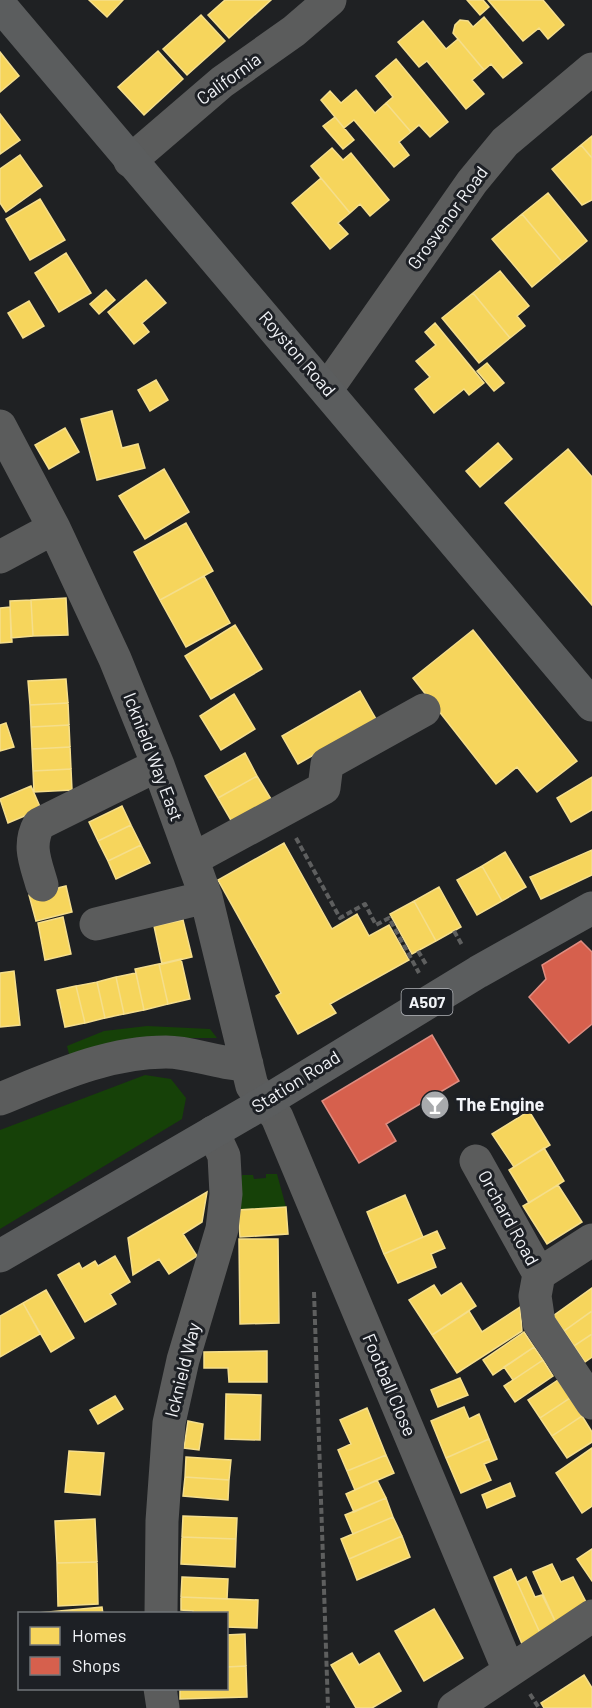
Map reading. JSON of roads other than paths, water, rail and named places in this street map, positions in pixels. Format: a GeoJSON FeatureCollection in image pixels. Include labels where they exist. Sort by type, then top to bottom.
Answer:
{"type":"FeatureCollection","features":[{"type":"Feature","properties":{"kind":"main road","name":"Royston Road"},"geometry":{"type":"LineString","coordinates":[[0,5],[592,705]]}},
{"type":"Feature","properties":{"kind":"main road","name":"Station Road"},"geometry":{"type":"LineString","coordinates":[[0,1256],[265,1102],[478,972],[592,908]]}},
{"type":"Feature","properties":{"kind":"street","name":"California"},"geometry":{"type":"LineString","coordinates":[[130,161],[214,89],[294,31],[330,0]]}},
{"type":"Feature","properties":{"kind":"street","name":"Grosvenor Road"},"geometry":{"type":"LineString","coordinates":[[327,389],[472,182],[505,142],[592,69]]}},
{"type":"Feature","properties":{"kind":"street","name":"Icknield Way East"},"geometry":{"type":"LineString","coordinates":[[0,426],[54,528],[115,659],[158,765],[206,897],[252,1086],[265,1102]]}},
{"type":"Feature","properties":{"kind":"street"},"geometry":{"type":"LineString","coordinates":[[0,557],[54,528]]}},
{"type":"Feature","properties":{"kind":"street"},"geometry":{"type":"LineString","coordinates":[[193,860],[324,788],[327,764],[424,710]]}},
{"type":"Feature","properties":{"kind":"street"},"geometry":{"type":"LineString","coordinates":[[42,885],[31,849],[33,834],[39,824],[158,765]]}},
{"type":"Feature","properties":{"kind":"street"},"geometry":{"type":"LineString","coordinates":[[96,924],[206,897]]}},
{"type":"Feature","properties":{"kind":"street"},"geometry":{"type":"LineString","coordinates":[[0,1099],[71,1070],[127,1053],[169,1052],[223,1064],[247,1064]]}},
{"type":"Feature","properties":{"kind":"street","name":"Football Close"},"geometry":{"type":"LineString","coordinates":[[265,1102],[277,1117],[509,1671]]}},
{"type":"Feature","properties":{"kind":"street","name":"Icknield Way"},"geometry":{"type":"LineString","coordinates":[[161,1612],[162,1521],[169,1423],[183,1360],[222,1229],[226,1194],[224,1156],[213,1132]]}},
{"type":"Feature","properties":{"kind":"street","name":"Orchard Road"},"geometry":{"type":"LineString","coordinates":[[476,1161],[539,1274],[536,1296],[539,1323],[592,1403]]}},
{"type":"Feature","properties":{"kind":"street"},"geometry":{"type":"LineString","coordinates":[[539,1274],[592,1240]]}},
{"type":"Feature","properties":{"kind":"street"},"geometry":{"type":"LineString","coordinates":[[454,1708],[592,1616]]}},
{"type":"Feature","properties":{"kind":"street"},"geometry":{"type":"LineString","coordinates":[[160,1690],[163,1708]]}},
{"type":"Feature","properties":{"kind":"place","name":"The Engine"},"geometry":{"type":"Point","coordinates":[435,1105]}}]}
